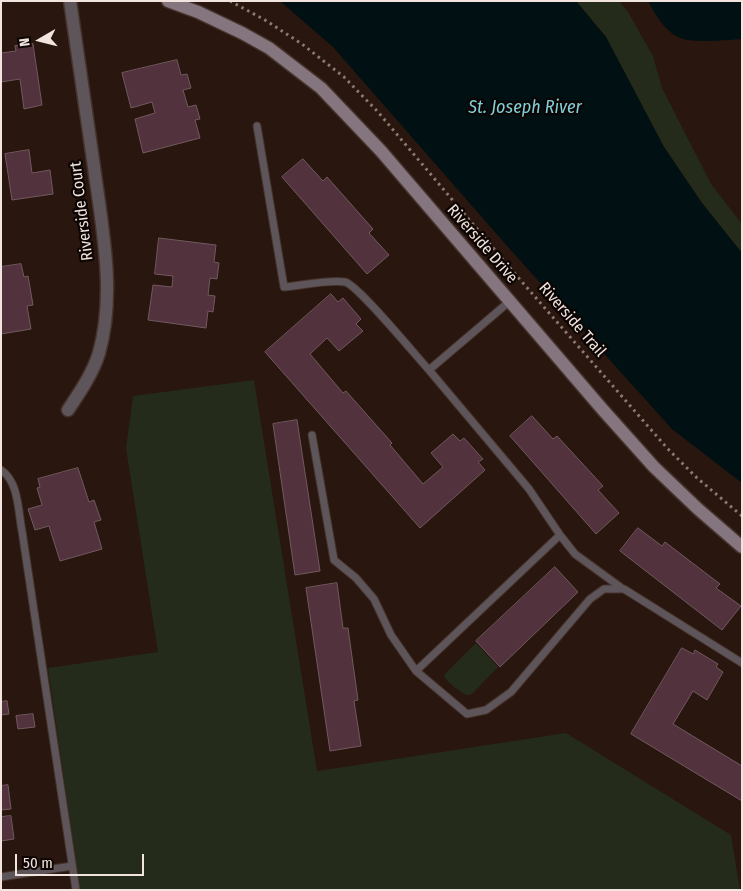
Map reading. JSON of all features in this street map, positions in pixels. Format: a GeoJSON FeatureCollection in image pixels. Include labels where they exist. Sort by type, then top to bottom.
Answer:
{"type":"FeatureCollection","features":[{"type":"Feature","properties":{"kind":"street","name":"Riverside Court"},"geometry":{"type":"LineString","coordinates":[[68,410],[84,386],[99,355],[105,328],[106,286],[104,244],[70,1]]}},
{"type":"Feature","properties":{"kind":"street","name":"Riverside Drive"},"geometry":{"type":"LineString","coordinates":[[168,1],[198,12],[269,48],[321,88],[381,152],[654,467],[742,547]]}},
{"type":"Feature","properties":{"kind":"lane"},"geometry":{"type":"LineString","coordinates":[[256,126],[284,287],[346,282],[361,293],[429,370],[529,489],[575,554],[624,589],[742,663]]}},
{"type":"Feature","properties":{"kind":"lane"},"geometry":{"type":"LineString","coordinates":[[429,370],[510,301]]}},
{"type":"Feature","properties":{"kind":"lane"},"geometry":{"type":"LineString","coordinates":[[312,435],[334,560],[356,578],[374,600],[391,635],[416,671],[467,714],[486,710],[511,692],[590,598],[604,589],[624,589]]}},
{"type":"Feature","properties":{"kind":"lane"},"geometry":{"type":"LineString","coordinates":[[1,470],[8,475],[13,483],[22,531],[76,890]]}},
{"type":"Feature","properties":{"kind":"lane"},"geometry":{"type":"LineString","coordinates":[[416,671],[560,535]]}},
{"type":"Feature","properties":{"kind":"lane"},"geometry":{"type":"LineString","coordinates":[[1,877],[72,866]]}},
{"type":"Feature","properties":{"kind":"path","name":"Riverside Trail"},"geometry":{"type":"LineString","coordinates":[[230,1],[265,20],[302,44],[351,84],[378,112],[516,275],[667,448],[696,478],[742,516]]}},
{"type":"Feature","properties":{"kind":"green space"},"geometry":{"type":"Polygon","coordinates":[[[576,1],[619,1],[628,12],[653,56],[662,88],[711,184],[742,224],[742,253],[702,203],[664,147],[606,37],[576,1]]]}},
{"type":"Feature","properties":{"kind":"green space"},"geometry":{"type":"Polygon","coordinates":[[[254,380],[317,771],[566,733],[731,835],[740,890],[80,890],[48,668],[158,652],[126,448],[133,396],[254,380]]]}},
{"type":"Feature","properties":{"kind":"green space"},"geometry":{"type":"Polygon","coordinates":[[[476,643],[498,667],[472,694],[466,695],[451,684],[444,675],[476,643]]]}},
{"type":"Feature","properties":{"kind":"water","name":"St. Joseph River"},"geometry":{"type":"Polygon","coordinates":[[[280,1],[576,1],[606,37],[664,147],[702,203],[742,253],[742,483],[672,429],[508,247],[333,47],[280,1]]]}},
{"type":"Feature","properties":{"kind":"water"},"geometry":{"type":"Polygon","coordinates":[[[648,1],[742,1],[742,39],[700,41],[678,37],[657,17],[648,1]]]}},
{"type":"Feature","properties":{"kind":"building"},"geometry":{"type":"Polygon","coordinates":[[[33,44],[42,105],[24,109],[20,79],[1,82],[1,53],[16,51],[15,46],[33,44]]]}},
{"type":"Feature","properties":{"kind":"building"},"geometry":{"type":"Polygon","coordinates":[[[177,60],[181,75],[187,74],[191,88],[183,90],[188,107],[196,105],[200,119],[195,120],[200,138],[143,153],[135,119],[155,113],[152,102],[131,108],[122,73],[177,60]]]}},
{"type":"Feature","properties":{"kind":"building"},"geometry":{"type":"Polygon","coordinates":[[[29,150],[32,173],[50,170],[53,194],[12,200],[5,154],[29,150]]]}},
{"type":"Feature","properties":{"kind":"building"},"geometry":{"type":"Polygon","coordinates":[[[303,159],[323,181],[327,177],[373,229],[369,233],[389,255],[367,274],[282,177],[303,159]]]}},
{"type":"Feature","properties":{"kind":"building"},"geometry":{"type":"Polygon","coordinates":[[[159,238],[216,245],[214,262],[219,263],[217,279],[210,278],[208,295],[215,296],[213,312],[208,311],[206,328],[148,320],[153,285],[172,287],[173,276],[155,274],[159,238]]]}},
{"type":"Feature","properties":{"kind":"building"},"geometry":{"type":"Polygon","coordinates":[[[21,264],[24,277],[28,276],[33,305],[27,306],[31,329],[1,334],[1,267],[21,264]]]}},
{"type":"Feature","properties":{"kind":"building"},"geometry":{"type":"Polygon","coordinates":[[[331,294],[338,302],[343,298],[361,319],[356,324],[363,331],[339,351],[327,338],[310,354],[343,393],[346,391],[392,443],[390,445],[423,484],[443,467],[431,453],[453,434],[460,441],[464,438],[483,459],[478,462],[485,470],[420,528],[265,352],[331,294]]]}},
{"type":"Feature","properties":{"kind":"building"},"geometry":{"type":"Polygon","coordinates":[[[532,416],[553,439],[557,436],[603,486],[598,490],[619,513],[596,534],[510,436],[532,416]]]}},
{"type":"Feature","properties":{"kind":"building"},"geometry":{"type":"Polygon","coordinates":[[[297,420],[320,571],[295,575],[273,424],[297,420]]]}},
{"type":"Feature","properties":{"kind":"building"},"geometry":{"type":"Polygon","coordinates":[[[78,468],[89,502],[94,500],[101,520],[94,522],[102,549],[60,561],[49,526],[35,530],[28,509],[42,505],[37,488],[40,487],[38,479],[78,468]]]}},
{"type":"Feature","properties":{"kind":"building"},"geometry":{"type":"Polygon","coordinates":[[[638,528],[662,546],[665,542],[720,584],[716,588],[741,606],[722,630],[620,551],[638,528]]]}},
{"type":"Feature","properties":{"kind":"building"},"geometry":{"type":"Polygon","coordinates":[[[555,567],[578,592],[500,667],[476,641],[555,567]]]}},
{"type":"Feature","properties":{"kind":"building"},"geometry":{"type":"Polygon","coordinates":[[[337,583],[343,628],[348,628],[358,700],[354,701],[361,746],[330,751],[306,588],[337,583]]]}},
{"type":"Feature","properties":{"kind":"building"},"geometry":{"type":"Polygon","coordinates":[[[682,648],[693,654],[695,650],[718,664],[716,667],[723,672],[707,700],[693,691],[673,724],[742,766],[742,801],[631,734],[682,648]]]}},
{"type":"Feature","properties":{"kind":"building"},"geometry":{"type":"Polygon","coordinates":[[[7,701],[9,714],[1,715],[1,702],[7,701]]]}},
{"type":"Feature","properties":{"kind":"building"},"geometry":{"type":"Polygon","coordinates":[[[33,714],[35,727],[18,729],[16,716],[33,714]]]}},
{"type":"Feature","properties":{"kind":"building"},"geometry":{"type":"Polygon","coordinates":[[[8,785],[11,809],[1,810],[1,786],[8,785]]]}},
{"type":"Feature","properties":{"kind":"building"},"geometry":{"type":"Polygon","coordinates":[[[11,816],[14,839],[1,841],[1,817],[11,816]]]}}]}
